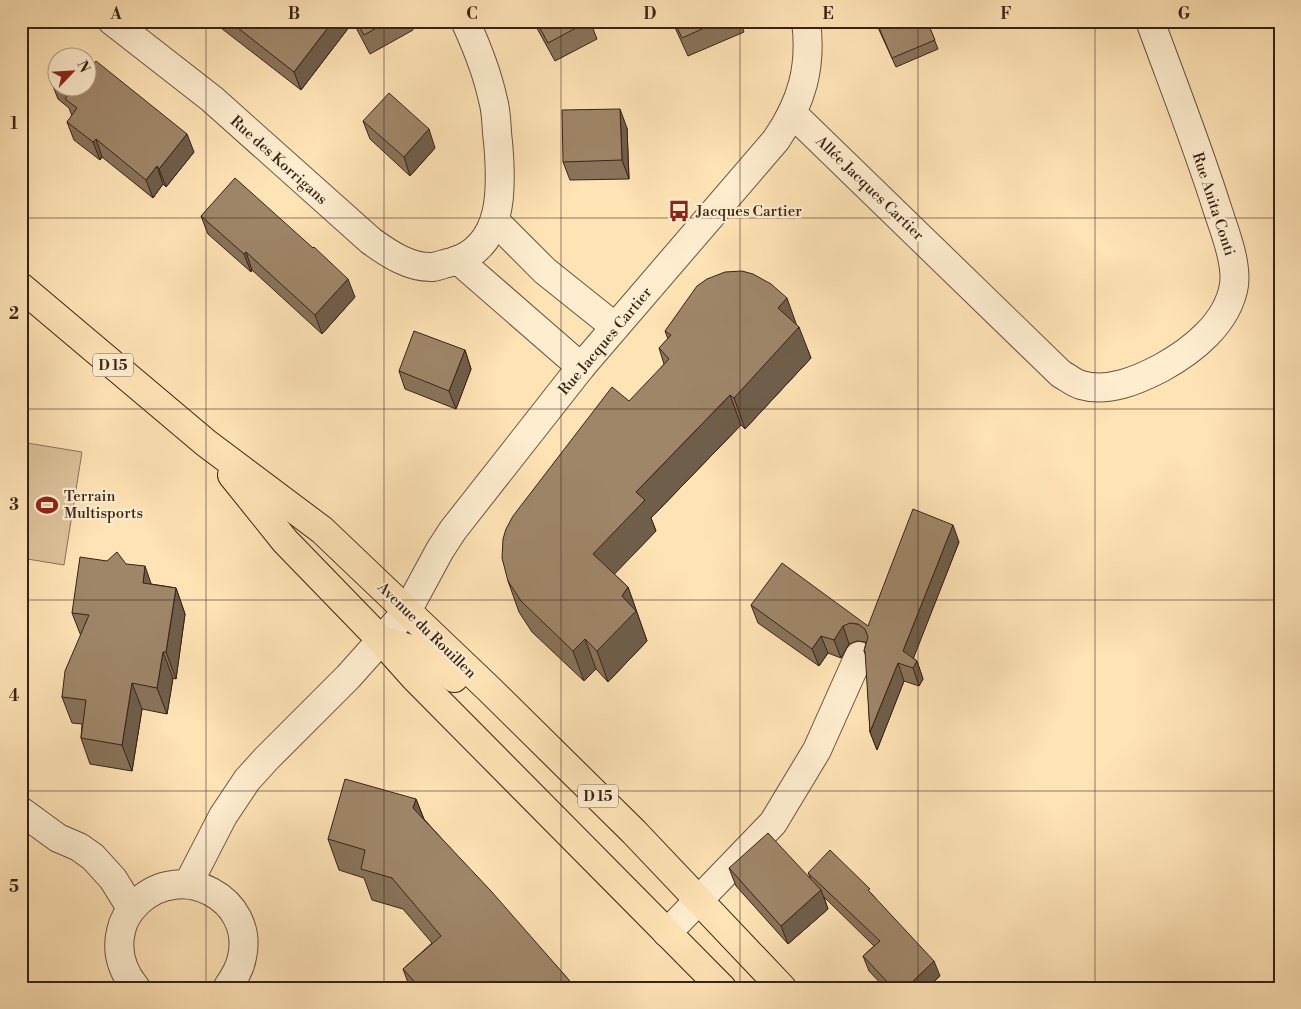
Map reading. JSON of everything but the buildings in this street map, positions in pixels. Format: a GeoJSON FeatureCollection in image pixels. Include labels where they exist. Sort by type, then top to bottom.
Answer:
{"type":"FeatureCollection","features":[{"type":"Feature","properties":{"kind":"main road","name":"Avenue du Rouillen"},"geometry":{"type":"LineString","coordinates":[[21,287],[206,443],[322,530],[634,832],[782,988]]}},
{"type":"Feature","properties":{"kind":"main road","name":"Avenue du Rouillen"},"geometry":{"type":"LineString","coordinates":[[206,443],[285,540],[415,678],[722,988]]}},
{"type":"Feature","properties":{"kind":"main road","name":"Avenue du Rouillen"},"geometry":{"type":"LineString","coordinates":[[381,640],[414,649],[439,664],[597,817],[634,832]]}},
{"type":"Feature","properties":{"kind":"street","name":"Rue des Korrigans"},"geometry":{"type":"LineString","coordinates":[[112,21],[212,99],[379,247],[395,258],[416,265],[434,267],[458,260],[474,251],[485,240],[495,220],[500,186],[494,102],[479,52],[465,21]]}},
{"type":"Feature","properties":{"kind":"street","name":"Rue Anita Conti"},"geometry":{"type":"LineString","coordinates":[[948,263],[1041,356],[1061,374],[1080,385],[1102,388],[1124,384],[1182,356],[1210,331],[1230,298],[1234,284],[1232,259],[1209,184],[1150,21]]}},
{"type":"Feature","properties":{"kind":"street","name":"Rue Jacques Cartier"},"geometry":{"type":"LineString","coordinates":[[188,884],[222,816],[247,780],[348,677],[407,611],[453,530],[581,367],[776,140],[800,97],[804,82],[807,29]]}},
{"type":"Feature","properties":{"kind":"street","name":"Allée Jacques Cartier"},"geometry":{"type":"LineString","coordinates":[[792,113],[948,263]]}},
{"type":"Feature","properties":{"kind":"street"},"geometry":{"type":"LineString","coordinates":[[495,220],[545,271],[615,327]]}},
{"type":"Feature","properties":{"kind":"street"},"geometry":{"type":"LineString","coordinates":[[458,260],[581,367]]}},
{"type":"Feature","properties":{"kind":"street"},"geometry":{"type":"LineString","coordinates":[[667,933],[774,823],[817,750],[859,656]]}},
{"type":"Feature","properties":{"kind":"street"},"geometry":{"type":"LineString","coordinates":[[21,811],[58,838],[79,847],[93,857],[113,879],[131,908]]}},
{"type":"Feature","properties":{"kind":"street"},"geometry":{"type":"LineString","coordinates":[[21,835],[58,838]]}},
{"type":"Feature","properties":{"kind":"street"},"geometry":{"type":"LineString","coordinates":[[136,988],[127,978],[121,960],[118,942],[122,924],[131,908],[147,893],[167,885],[188,884],[208,889],[224,900],[237,916],[243,936],[243,956],[237,984]]}},
{"type":"Feature","properties":{"kind":"shaded area","name":"Terrain Multisports"},"geometry":{"type":"Polygon","coordinates":[[[21,442],[82,452],[64,565],[21,558],[21,442]]]}},
{"type":"Feature","properties":{"kind":"place","name":"Jacques Cartier"},"geometry":{"type":"Point","coordinates":[679,211]}},
{"type":"Feature","properties":{"kind":"place","name":"Terrain Multisports"},"geometry":{"type":"Point","coordinates":[47,505]}}]}
